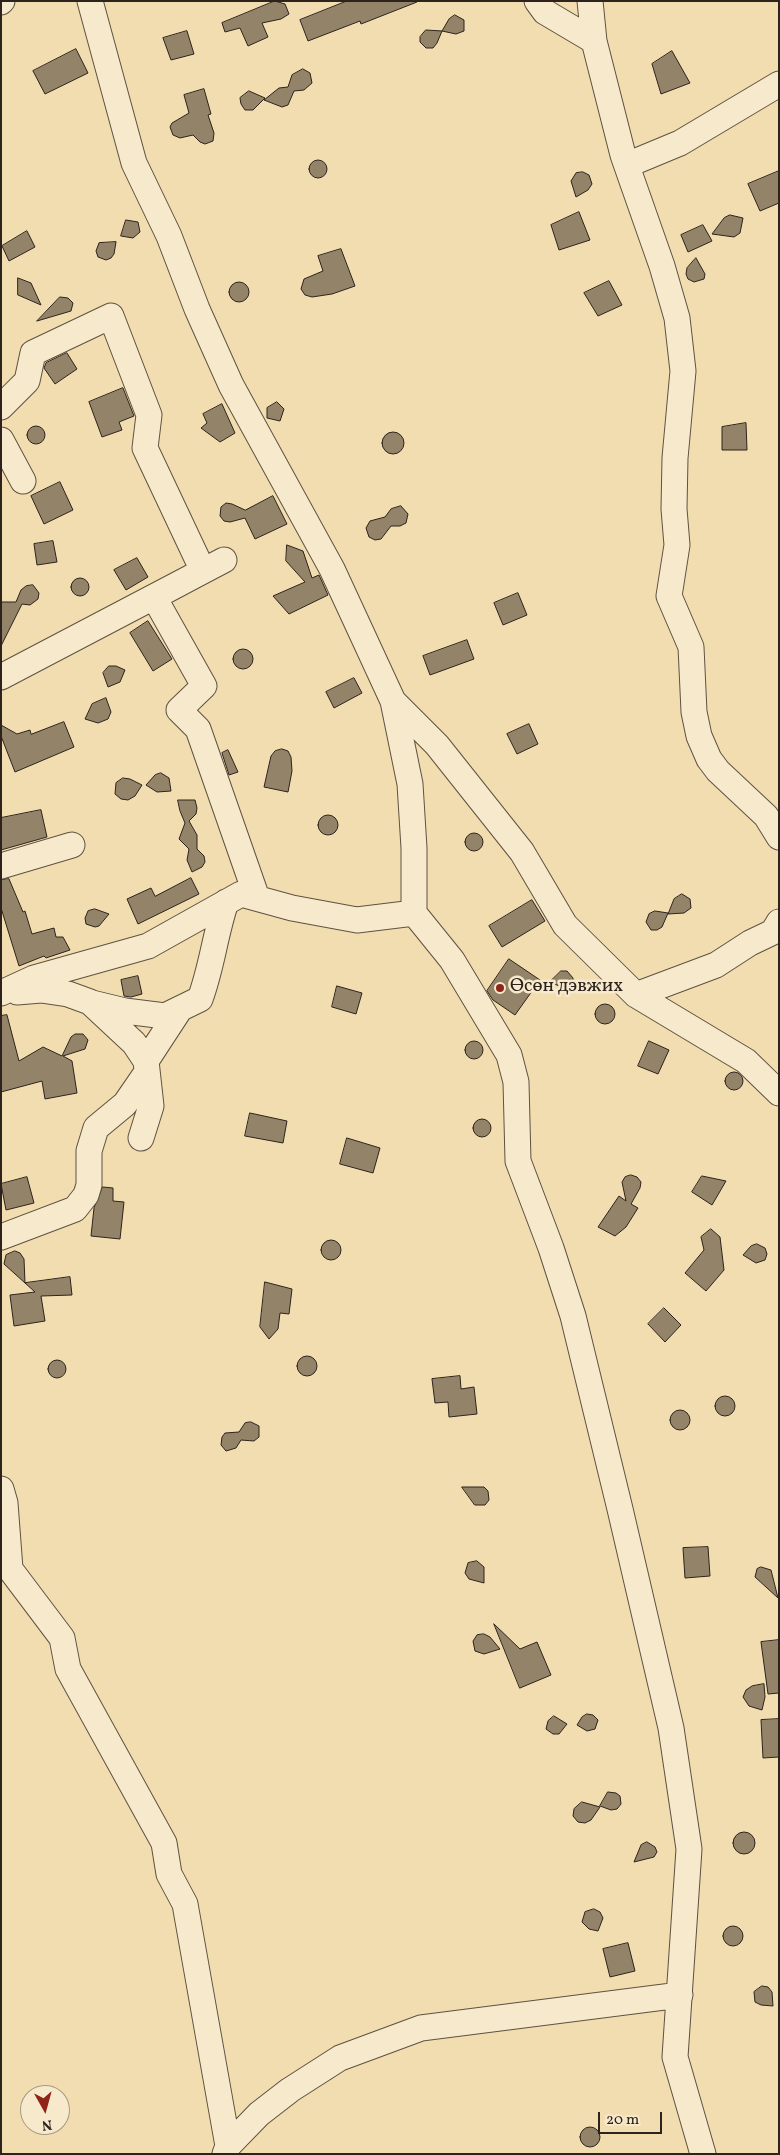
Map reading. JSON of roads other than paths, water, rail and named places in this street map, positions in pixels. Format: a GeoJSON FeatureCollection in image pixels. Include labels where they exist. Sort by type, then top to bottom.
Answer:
{"type":"FeatureCollection","features":[{"type":"Feature","properties":{"kind":"street"},"geometry":{"type":"LineString","coordinates":[[90,1],[134,163],[168,236],[197,309],[231,385],[332,569],[393,701],[410,784],[414,848],[414,913],[452,960],[509,1055],[516,1082],[518,1161],[551,1248],[572,1316],[620,1509],[671,1728],[689,1849],[675,2057],[703,2154]]}},
{"type":"Feature","properties":{"kind":"street"},"geometry":{"type":"LineString","coordinates":[[537,1],[545,12],[594,41]]}},
{"type":"Feature","properties":{"kind":"street"},"geometry":{"type":"LineString","coordinates":[[590,1],[594,41],[605,89],[627,165],[678,318],[683,371],[675,458],[674,509],[677,545],[669,596],[691,647],[694,712],[699,736],[708,759],[718,771],[766,816],[779,837]]}},
{"type":"Feature","properties":{"kind":"street"},"geometry":{"type":"LineString","coordinates":[[627,165],[680,143],[779,84]]}},
{"type":"Feature","properties":{"kind":"street"},"geometry":{"type":"LineString","coordinates":[[1,407],[27,381],[33,353],[111,316],[149,415],[145,448],[214,566]]}},
{"type":"Feature","properties":{"kind":"street"},"geometry":{"type":"LineString","coordinates":[[1,440],[23,481]]}},
{"type":"Feature","properties":{"kind":"street"},"geometry":{"type":"LineString","coordinates":[[1,677],[214,566]]}},
{"type":"Feature","properties":{"kind":"street"},"geometry":{"type":"LineString","coordinates":[[214,566],[154,597],[204,686],[179,710],[198,729],[257,898]]}},
{"type":"Feature","properties":{"kind":"street"},"geometry":{"type":"LineString","coordinates":[[393,701],[437,745],[522,852],[565,925],[636,995],[746,1061],[779,1093]]}},
{"type":"Feature","properties":{"kind":"street"},"geometry":{"type":"LineString","coordinates":[[1,866],[72,845]]}},
{"type":"Feature","properties":{"kind":"street"},"geometry":{"type":"LineString","coordinates":[[2,993],[34,978],[148,946],[241,894],[292,908],[357,920],[414,913]]}},
{"type":"Feature","properties":{"kind":"street"},"geometry":{"type":"LineString","coordinates":[[2,993],[41,990],[68,994],[125,1011],[165,1016],[200,999],[210,970],[217,928],[226,902]]}},
{"type":"Feature","properties":{"kind":"street"},"geometry":{"type":"LineString","coordinates":[[636,995],[716,965],[750,943],[773,932],[779,922]]}},
{"type":"Feature","properties":{"kind":"street"},"geometry":{"type":"LineString","coordinates":[[90,1002],[134,1043],[146,1066],[151,1106],[141,1138]]}},
{"type":"Feature","properties":{"kind":"street"},"geometry":{"type":"LineString","coordinates":[[1,1237],[75,1209],[86,1196],[89,1184],[89,1151],[96,1128],[124,1104],[180,1009]]}},
{"type":"Feature","properties":{"kind":"street"},"geometry":{"type":"LineString","coordinates":[[1,1489],[5,1503],[10,1569],[62,1638],[68,1670],[164,1843],[169,1874],[185,1904],[226,2150]]}},
{"type":"Feature","properties":{"kind":"street"},"geometry":{"type":"LineString","coordinates":[[226,2150],[259,2114],[290,2090],[340,2058],[421,2028],[680,1995]]}},
{"type":"Feature","properties":{"kind":"place","name":"Өсөн дэвжих"},"geometry":{"type":"Point","coordinates":[500,988]}}]}
